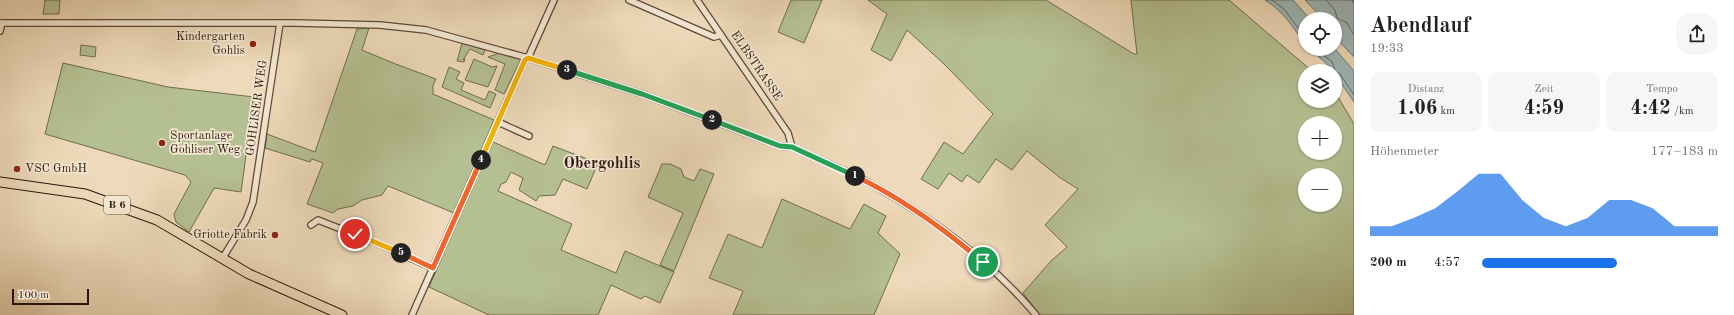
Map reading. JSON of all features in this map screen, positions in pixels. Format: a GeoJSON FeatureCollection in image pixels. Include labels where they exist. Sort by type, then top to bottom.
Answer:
{"type":"FeatureCollection","features":[{"type":"Feature","properties":{"kind":"main road","name":"B 6"},"geometry":{"type":"LineString","coordinates":[[0,182],[76,192],[157,220],[172,227],[222,260],[249,274],[342,315]]}},
{"type":"Feature","properties":{"kind":"street"},"geometry":{"type":"LineString","coordinates":[[412,315],[525,60],[528,58],[554,0]]}},
{"type":"Feature","properties":{"kind":"street"},"geometry":{"type":"LineString","coordinates":[[629,0],[714,38],[721,35]]}},
{"type":"Feature","properties":{"kind":"street","name":"ELBSTRASSE"},"geometry":{"type":"LineString","coordinates":[[697,0],[788,133],[792,147]]}},
{"type":"Feature","properties":{"kind":"street"},"geometry":{"type":"LineString","coordinates":[[0,31],[1,23],[280,23],[380,25],[426,30],[528,58],[642,94],[780,146],[792,147],[862,180],[909,206],[941,228],[997,274],[1015,291],[1036,315]]}},
{"type":"Feature","properties":{"kind":"street","name":"GOHLISER WEG"},"geometry":{"type":"LineString","coordinates":[[222,260],[246,220],[254,202],[280,23]]}},
{"type":"Feature","properties":{"kind":"street"},"geometry":{"type":"LineString","coordinates":[[498,122],[529,136]]}},
{"type":"Feature","properties":{"kind":"street"},"geometry":{"type":"LineString","coordinates":[[311,224],[318,220],[384,246],[433,268]]}},
{"type":"Feature","properties":{"kind":"green space"},"geometry":{"type":"Polygon","coordinates":[[[45,0],[60,0],[59,14],[43,14],[45,0]]]}},
{"type":"Feature","properties":{"kind":"green space"},"geometry":{"type":"Polygon","coordinates":[[[791,0],[822,0],[804,43],[778,32],[791,0]]]}},
{"type":"Feature","properties":{"kind":"green space"},"geometry":{"type":"Polygon","coordinates":[[[868,0],[1046,0],[1134,54],[1137,54],[1131,0],[1229,0],[1304,64],[1298,64],[1298,108],[1342,108],[1342,104],[1354,124],[1354,315],[1040,315],[1023,293],[1051,261],[1067,247],[1045,225],[1078,189],[1059,177],[1027,151],[1012,170],[996,159],[979,183],[967,175],[962,182],[949,173],[938,189],[921,179],[944,142],[963,154],[993,114],[944,64],[907,30],[891,61],[871,50],[887,14],[868,0]]]}},
{"type":"Feature","properties":{"kind":"green space"},"geometry":{"type":"Polygon","coordinates":[[[369,28],[362,50],[436,79],[433,85],[433,94],[494,120],[454,213],[388,186],[382,195],[362,200],[353,206],[338,209],[333,213],[307,204],[323,163],[312,159],[310,162],[265,148],[267,134],[315,152],[357,29],[369,28]]]}},
{"type":"Feature","properties":{"kind":"green space"},"geometry":{"type":"Polygon","coordinates":[[[462,43],[485,50],[483,55],[470,49],[463,60],[465,59],[464,62],[457,61],[462,43]]]}},
{"type":"Feature","properties":{"kind":"green space"},"geometry":{"type":"Polygon","coordinates":[[[81,45],[96,47],[95,57],[80,55],[81,45]]]}},
{"type":"Feature","properties":{"kind":"green space"},"geometry":{"type":"Polygon","coordinates":[[[500,53],[521,59],[504,94],[495,90],[505,64],[488,57],[500,53]]]}},
{"type":"Feature","properties":{"kind":"green space"},"geometry":{"type":"Polygon","coordinates":[[[474,59],[492,67],[497,66],[488,87],[465,80],[474,59]]]}},
{"type":"Feature","properties":{"kind":"green space","name":"Sportanlage Gohliser Weg"},"geometry":{"type":"Polygon","coordinates":[[[63,63],[168,87],[254,97],[241,192],[214,188],[189,232],[176,222],[174,214],[191,182],[185,175],[45,134],[63,63]]]}},
{"type":"Feature","properties":{"kind":"green space"},"geometry":{"type":"Polygon","coordinates":[[[449,67],[460,72],[456,79],[464,83],[461,90],[485,100],[489,91],[496,94],[490,108],[442,87],[449,67]]]}},
{"type":"Feature","properties":{"kind":"green space"},"geometry":{"type":"Polygon","coordinates":[[[493,142],[545,165],[553,146],[598,163],[587,189],[563,179],[555,195],[539,196],[536,201],[519,190],[523,178],[511,172],[506,182],[501,184],[498,191],[572,224],[561,250],[616,273],[625,251],[674,272],[660,303],[645,296],[641,299],[611,285],[598,315],[489,315],[429,287],[493,142]]]}},
{"type":"Feature","properties":{"kind":"green space"},"geometry":{"type":"Polygon","coordinates":[[[662,164],[670,164],[681,169],[684,177],[694,181],[700,169],[714,174],[674,271],[660,265],[683,213],[648,197],[662,164]]]}},
{"type":"Feature","properties":{"kind":"green space"},"geometry":{"type":"Polygon","coordinates":[[[782,199],[850,229],[864,204],[886,216],[878,233],[900,254],[874,315],[733,315],[743,291],[709,278],[728,234],[762,248],[782,199]]]}},
{"type":"Feature","properties":{"kind":"water"},"geometry":{"type":"Polygon","coordinates":[[[1265,0],[1293,0],[1304,12],[1298,12],[1298,34],[1282,14],[1265,0]]]}},
{"type":"Feature","properties":{"kind":"water"},"geometry":{"type":"Polygon","coordinates":[[[1305,0],[1354,0],[1354,57],[1342,44],[1342,12],[1316,12],[1305,0]]]}},
{"type":"Feature","properties":{"kind":"water"},"geometry":{"type":"Polygon","coordinates":[[[1318,56],[1341,56],[1354,71],[1354,102],[1342,84],[1342,64],[1327,64],[1318,56]]]}},
{"type":"Feature","properties":{"kind":"place","name":"Kindergarten Gohlis"},"geometry":{"type":"Point","coordinates":[253,44]}},
{"type":"Feature","properties":{"kind":"place","name":"Sportanlage Gohliser Weg"},"geometry":{"type":"Point","coordinates":[162,143]}},
{"type":"Feature","properties":{"kind":"place","name":"VSC GmbH"},"geometry":{"type":"Point","coordinates":[17,169]}},
{"type":"Feature","properties":{"kind":"place","name":"Griotte Fabrik"},"geometry":{"type":"Point","coordinates":[275,235]}},
{"type":"Feature","properties":{"kind":"district","name":"Obergohlis"},"geometry":{"type":"Point","coordinates":[602,164]}},
{"type":"Feature","properties":{"kind":"route"},"geometry":{"type":"LineString","coordinates":[[355,234],[433,268],[525,60],[528,58],[642,94],[780,146],[792,147],[862,180],[909,206],[941,228],[983,262]]}}]}
